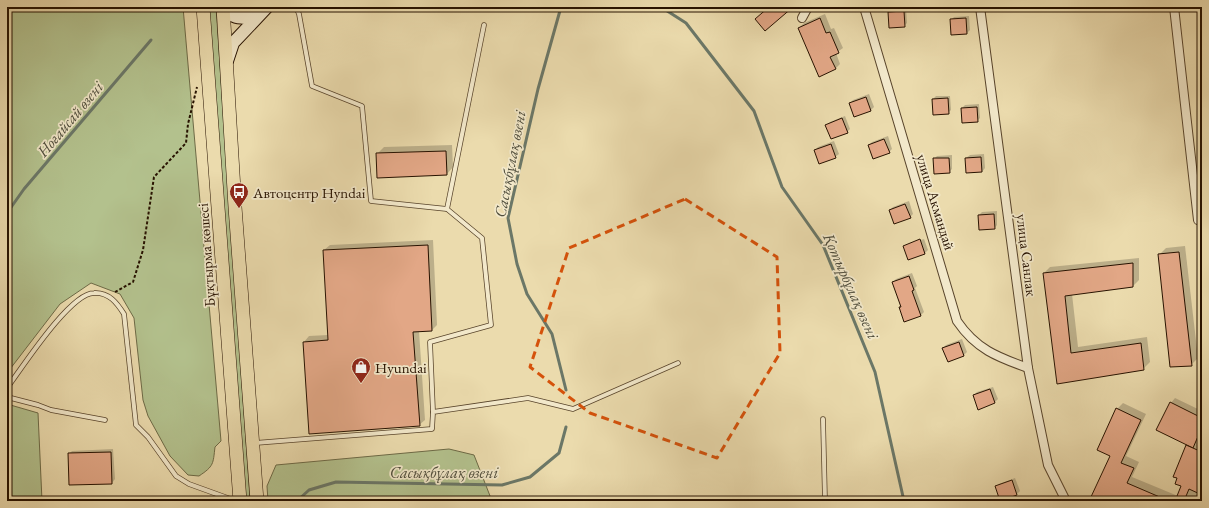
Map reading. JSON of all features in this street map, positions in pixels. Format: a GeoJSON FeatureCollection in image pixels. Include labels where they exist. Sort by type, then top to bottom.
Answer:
{"type":"FeatureCollection","features":[{"type":"Feature","properties":{"kind":"main road","name":"Бұқтырма көшесі"},"geometry":{"type":"LineString","coordinates":[[203,7],[240,501]]}},
{"type":"Feature","properties":{"kind":"main road"},"geometry":{"type":"LineString","coordinates":[[224,7],[229,13],[243,18],[258,14],[267,7]]}},
{"type":"Feature","properties":{"kind":"main road"},"geometry":{"type":"LineString","coordinates":[[224,7],[235,215],[257,501]]}},
{"type":"Feature","properties":{"kind":"main road"},"geometry":{"type":"LineString","coordinates":[[227,64],[228,55],[233,43],[267,7]]}},
{"type":"Feature","properties":{"kind":"street"},"geometry":{"type":"LineString","coordinates":[[802,18],[808,7]]}},
{"type":"Feature","properties":{"kind":"street","name":"улица Акмандай"},"geometry":{"type":"LineString","coordinates":[[864,7],[957,321],[964,331],[985,351],[1028,368]]}},
{"type":"Feature","properties":{"kind":"street","name":"улица Санлак"},"geometry":{"type":"LineString","coordinates":[[980,7],[1028,368],[1048,466],[1066,501]]}},
{"type":"Feature","properties":{"kind":"street"},"geometry":{"type":"LineString","coordinates":[[1174,7],[1198,220]]}},
{"type":"Feature","properties":{"kind":"lane"},"geometry":{"type":"LineString","coordinates":[[253,443],[432,430],[433,412],[430,342],[491,325],[482,238],[447,209],[371,201],[362,106],[312,86],[299,14],[296,7]]}},
{"type":"Feature","properties":{"kind":"lane"},"geometry":{"type":"LineString","coordinates":[[447,209],[484,25]]}},
{"type":"Feature","properties":{"kind":"lane"},"geometry":{"type":"LineString","coordinates":[[7,388],[65,310],[77,299],[93,292],[109,296],[117,302],[124,314],[136,425],[148,437],[176,476],[188,484],[236,501]]}},
{"type":"Feature","properties":{"kind":"lane"},"geometry":{"type":"LineString","coordinates":[[433,412],[528,398],[573,409],[678,363]]}},
{"type":"Feature","properties":{"kind":"lane"},"geometry":{"type":"LineString","coordinates":[[7,397],[51,410],[105,420]]}},
{"type":"Feature","properties":{"kind":"lane"},"geometry":{"type":"LineString","coordinates":[[823,419],[825,501]]}},
{"type":"Feature","properties":{"kind":"path"},"geometry":{"type":"LineString","coordinates":[[109,296],[133,282],[143,250],[154,177],[186,143],[188,124],[196,94],[196,80]]}},
{"type":"Feature","properties":{"kind":"highlighted area"},"geometry":{"type":"Polygon","coordinates":[[[685,199],[777,257],[780,353],[717,458],[590,413],[530,367],[569,248],[685,199]]]}},
{"type":"Feature","properties":{"kind":"green space"},"geometry":{"type":"Polygon","coordinates":[[[7,7],[183,7],[221,441],[215,447],[212,464],[208,470],[199,476],[188,475],[170,456],[148,416],[143,400],[134,318],[120,294],[91,283],[60,304],[7,373],[7,7]]]}},
{"type":"Feature","properties":{"kind":"green space"},"geometry":{"type":"Polygon","coordinates":[[[208,7],[216,7],[250,499],[243,499],[208,7]]]}},
{"type":"Feature","properties":{"kind":"green space"},"geometry":{"type":"Polygon","coordinates":[[[7,404],[38,413],[42,501],[7,501],[7,404]]]}},
{"type":"Feature","properties":{"kind":"green space"},"geometry":{"type":"Polygon","coordinates":[[[449,449],[474,455],[492,501],[268,501],[267,486],[276,465],[449,449]]]}},
{"type":"Feature","properties":{"kind":"building"},"geometry":{"type":"Polygon","coordinates":[[[769,7],[793,7],[765,31],[755,19],[769,7]]]}},
{"type":"Feature","properties":{"kind":"building"},"geometry":{"type":"Polygon","coordinates":[[[904,11],[905,27],[889,28],[888,12],[904,11]]]}},
{"type":"Feature","properties":{"kind":"building"},"geometry":{"type":"Polygon","coordinates":[[[820,18],[826,33],[830,32],[839,53],[830,57],[836,69],[819,77],[798,28],[820,18]]]}},
{"type":"Feature","properties":{"kind":"building"},"geometry":{"type":"Polygon","coordinates":[[[966,18],[967,34],[951,35],[950,19],[966,18]]]}},
{"type":"Feature","properties":{"kind":"building"},"geometry":{"type":"Polygon","coordinates":[[[866,97],[871,111],[854,117],[849,103],[866,97]]]}},
{"type":"Feature","properties":{"kind":"building"},"geometry":{"type":"Polygon","coordinates":[[[948,98],[949,114],[933,115],[932,99],[948,98]]]}},
{"type":"Feature","properties":{"kind":"building"},"geometry":{"type":"Polygon","coordinates":[[[977,107],[978,122],[962,123],[961,108],[977,107]]]}},
{"type":"Feature","properties":{"kind":"building"},"geometry":{"type":"Polygon","coordinates":[[[842,118],[848,133],[831,139],[825,125],[842,118]]]}},
{"type":"Feature","properties":{"kind":"building"},"geometry":{"type":"Polygon","coordinates":[[[884,139],[890,153],[873,159],[868,145],[884,139]]]}},
{"type":"Feature","properties":{"kind":"building"},"geometry":{"type":"Polygon","coordinates":[[[831,144],[836,158],[819,164],[814,150],[831,144]]]}},
{"type":"Feature","properties":{"kind":"building"},"geometry":{"type":"Polygon","coordinates":[[[446,151],[447,175],[377,178],[376,153],[446,151]]]}},
{"type":"Feature","properties":{"kind":"building"},"geometry":{"type":"Polygon","coordinates":[[[981,157],[982,172],[966,173],[965,158],[981,157]]]}},
{"type":"Feature","properties":{"kind":"building"},"geometry":{"type":"Polygon","coordinates":[[[933,158],[949,158],[950,173],[934,174],[933,158]]]}},
{"type":"Feature","properties":{"kind":"building"},"geometry":{"type":"Polygon","coordinates":[[[905,204],[911,218],[894,224],[889,210],[905,204]]]}},
{"type":"Feature","properties":{"kind":"building"},"geometry":{"type":"Polygon","coordinates":[[[994,214],[995,229],[979,230],[978,215],[994,214]]]}},
{"type":"Feature","properties":{"kind":"building"},"geometry":{"type":"Polygon","coordinates":[[[920,239],[925,254],[908,260],[903,246],[920,239]]]}},
{"type":"Feature","properties":{"kind":"building"},"geometry":{"type":"Polygon","coordinates":[[[428,245],[432,331],[413,332],[420,426],[309,434],[303,342],[328,340],[323,250],[428,245]]]}},
{"type":"Feature","properties":{"kind":"building"},"geometry":{"type":"Polygon","coordinates":[[[1179,252],[1192,366],[1170,367],[1158,254],[1179,252]]]}},
{"type":"Feature","properties":{"kind":"building"},"geometry":{"type":"Polygon","coordinates":[[[1133,263],[1133,287],[1065,296],[1071,353],[1141,343],[1144,370],[1057,384],[1043,273],[1133,263]]]}},
{"type":"Feature","properties":{"kind":"building"},"geometry":{"type":"Polygon","coordinates":[[[909,276],[914,290],[912,291],[921,316],[904,322],[899,307],[901,307],[892,282],[909,276]]]}},
{"type":"Feature","properties":{"kind":"building"},"geometry":{"type":"Polygon","coordinates":[[[959,342],[964,356],[948,362],[942,348],[959,342]]]}},
{"type":"Feature","properties":{"kind":"building"},"geometry":{"type":"Polygon","coordinates":[[[990,389],[995,403],[978,410],[973,395],[990,389]]]}},
{"type":"Feature","properties":{"kind":"building"},"geometry":{"type":"Polygon","coordinates":[[[1170,402],[1202,418],[1202,427],[1193,448],[1156,430],[1170,402]]]}},
{"type":"Feature","properties":{"kind":"building"},"geometry":{"type":"Polygon","coordinates":[[[1116,408],[1141,420],[1121,463],[1134,468],[1127,483],[1169,501],[1095,501],[1090,499],[1110,456],[1097,450],[1116,408]]]}},
{"type":"Feature","properties":{"kind":"building"},"geometry":{"type":"Polygon","coordinates":[[[1186,445],[1202,452],[1202,495],[1189,489],[1184,501],[1175,501],[1181,486],[1175,484],[1177,478],[1173,477],[1186,445]]]}},
{"type":"Feature","properties":{"kind":"building"},"geometry":{"type":"Polygon","coordinates":[[[111,452],[112,484],[69,485],[68,453],[111,452]]]}},
{"type":"Feature","properties":{"kind":"building"},"geometry":{"type":"Polygon","coordinates":[[[1012,480],[1017,495],[1000,501],[995,486],[1012,480]]]}},
{"type":"Feature","properties":{"kind":"waterway","name":"Сасықбұлақ өзені"},"geometry":{"type":"LineString","coordinates":[[561,7],[538,89],[508,218],[517,264],[527,294],[552,334],[566,390]]}},
{"type":"Feature","properties":{"kind":"waterway","name":"Қотырбұлақ өзені"},"geometry":{"type":"LineString","coordinates":[[661,7],[686,23],[754,111],[782,187],[823,245],[875,372],[904,501]]}},
{"type":"Feature","properties":{"kind":"waterway","name":"Ноғайсай өзені"},"geometry":{"type":"LineString","coordinates":[[7,213],[24,189],[151,40]]}},
{"type":"Feature","properties":{"kind":"waterway","name":"Сасықбұлақ өзені"},"geometry":{"type":"LineString","coordinates":[[297,501],[309,490],[336,482],[502,485],[530,477],[559,453],[566,427]]}},
{"type":"Feature","properties":{"kind":"place","name":"Автоцентр Hyndai"},"geometry":{"type":"Point","coordinates":[239,209]}},
{"type":"Feature","properties":{"kind":"place","name":"Hyundai"},"geometry":{"type":"Point","coordinates":[361,384]}}]}
